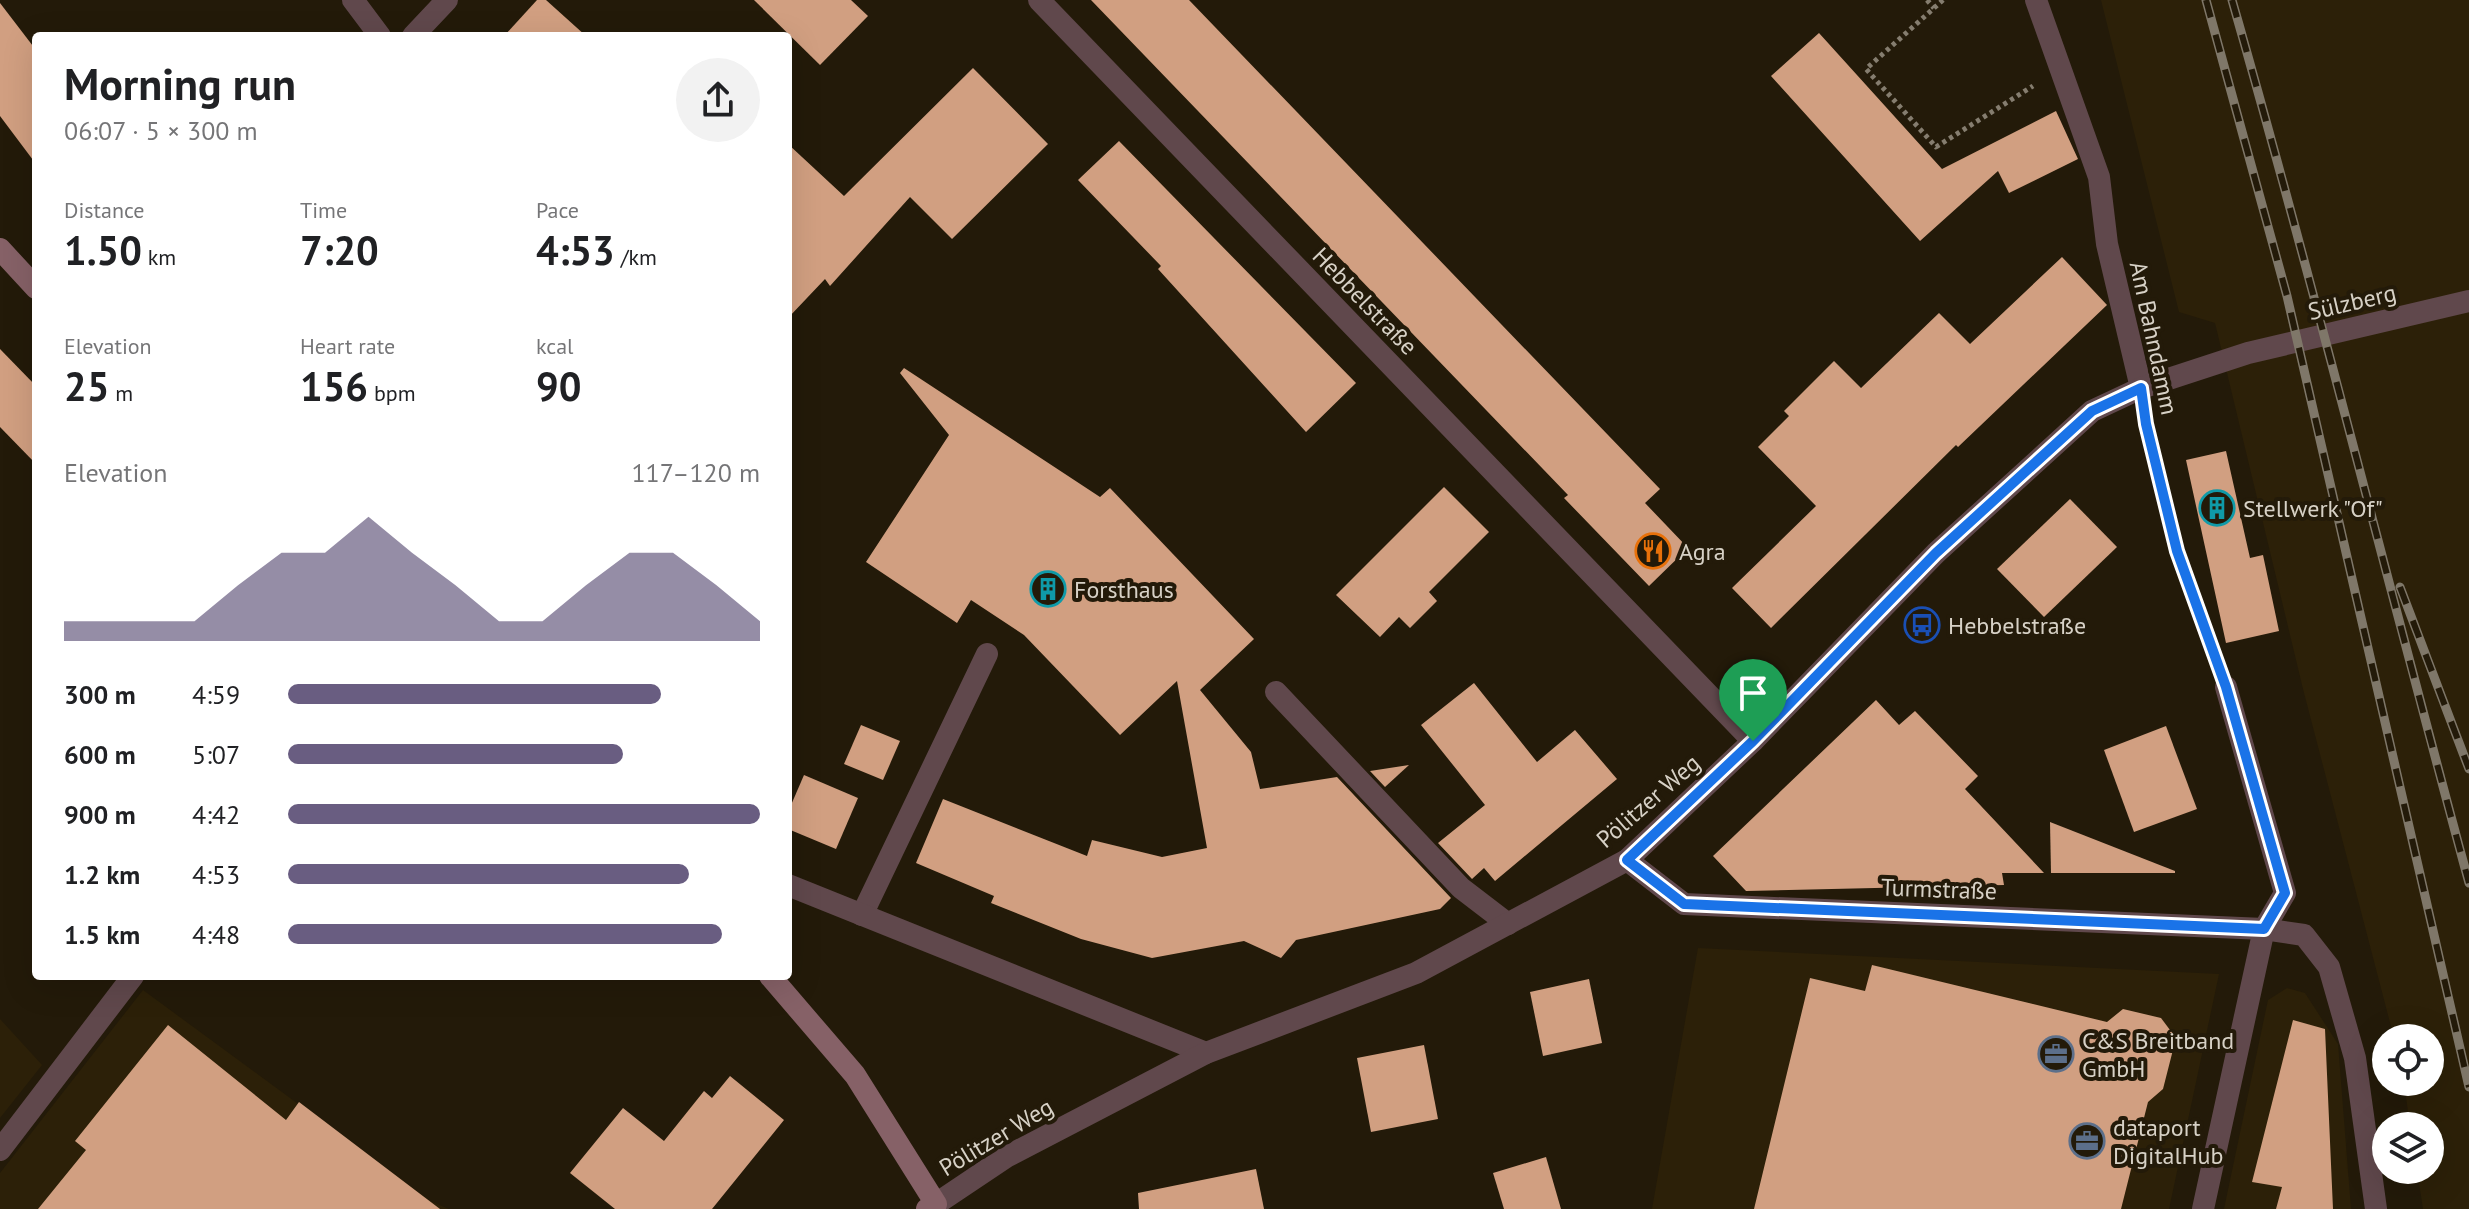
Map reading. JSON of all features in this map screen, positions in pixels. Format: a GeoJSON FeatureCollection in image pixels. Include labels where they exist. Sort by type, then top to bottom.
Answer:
{"type":"FeatureCollection","features":[{"type":"Feature","properties":{"kind":"main road"},"geometry":{"type":"LineString","coordinates":[[0,249],[32,284]]}},
{"type":"Feature","properties":{"kind":"main road","name":"Pölitzer Weg"},"geometry":{"type":"LineString","coordinates":[[773,980],[855,1075],[934,1207]]}},
{"type":"Feature","properties":{"kind":"street"},"geometry":{"type":"LineString","coordinates":[[353,0],[377,32]]}},
{"type":"Feature","properties":{"kind":"street"},"geometry":{"type":"LineString","coordinates":[[417,32],[447,0]]}},
{"type":"Feature","properties":{"kind":"street","name":"Hebbelstraße"},"geometry":{"type":"LineString","coordinates":[[1039,0],[1753,741]]}},
{"type":"Feature","properties":{"kind":"street","name":"Am Bahndamm"},"geometry":{"type":"LineString","coordinates":[[2036,0],[2099,177],[2107,244],[2141,388]]}},
{"type":"Feature","properties":{"kind":"street","name":"Sülzberg"},"geometry":{"type":"LineString","coordinates":[[2248,353],[2469,301]]}},
{"type":"Feature","properties":{"kind":"street","name":"Pölitzer Weg"},"geometry":{"type":"LineString","coordinates":[[934,1207],[1006,1157],[1206,1053],[1416,973],[1627,860],[1753,741],[1936,553],[2092,411],[2141,388],[2248,353]]}},
{"type":"Feature","properties":{"kind":"street"},"geometry":{"type":"LineString","coordinates":[[862,915],[987,654]]}},
{"type":"Feature","properties":{"kind":"street"},"geometry":{"type":"LineString","coordinates":[[2203,1209],[2264,929],[2285,893],[2226,687]]}},
{"type":"Feature","properties":{"kind":"street"},"geometry":{"type":"LineString","coordinates":[[1276,692],[1461,888],[1508,924]]}},
{"type":"Feature","properties":{"kind":"street","name":"Turmstraße"},"geometry":{"type":"LineString","coordinates":[[1627,860],[1684,904],[2264,929],[2304,935],[2329,967],[2355,1058],[2376,1209]]}},
{"type":"Feature","properties":{"kind":"street"},"geometry":{"type":"LineString","coordinates":[[792,887],[1206,1053]]}},
{"type":"Feature","properties":{"kind":"street"},"geometry":{"type":"LineString","coordinates":[[0,1150],[130,980]]}},
{"type":"Feature","properties":{"kind":"path"},"geometry":{"type":"LineString","coordinates":[[1927,0],[1934,8]]}},
{"type":"Feature","properties":{"kind":"path"},"geometry":{"type":"LineString","coordinates":[[1943,0],[1866,69],[1936,147],[2061,68]]}},
{"type":"Feature","properties":{"kind":"path","name":"Am Bahndamm"},"geometry":{"type":"LineString","coordinates":[[2141,388],[2146,424],[2177,551],[2226,687]]}},
{"type":"Feature","properties":{"kind":"shaded area"},"geometry":{"type":"Polygon","coordinates":[[[2101,0],[2469,0],[2469,1209],[2423,1209],[2419,1184],[2444,1184],[2444,1112],[2408,1112],[2406,1096],[2444,1096],[2444,1024],[2390,1024],[2303,689],[2215,323],[2179,312],[2101,0]]]}},
{"type":"Feature","properties":{"kind":"shaded area"},"geometry":{"type":"Polygon","coordinates":[[[1698,948],[2219,974],[2169,1209],[1652,1209],[1698,948]]]}},
{"type":"Feature","properties":{"kind":"shaded area"},"geometry":{"type":"Polygon","coordinates":[[[2287,988],[2305,993],[2338,1044],[2351,1209],[2224,1209],[2268,1000],[2287,988]]]}},
{"type":"Feature","properties":{"kind":"shaded area"},"geometry":{"type":"Polygon","coordinates":[[[143,990],[430,1201],[449,1209],[0,1209],[0,1173],[143,990]]]}},
{"type":"Feature","properties":{"kind":"shaded area"},"geometry":{"type":"Polygon","coordinates":[[[0,1019],[42,1065],[0,1118],[0,1019]]]}},
{"type":"Feature","properties":{"kind":"building"},"geometry":{"type":"Polygon","coordinates":[[[537,0],[546,0],[582,32],[508,32],[537,0]]]}},
{"type":"Feature","properties":{"kind":"building"},"geometry":{"type":"Polygon","coordinates":[[[754,0],[851,0],[868,16],[820,65],[792,37],[792,32],[786,32],[754,0]]]}},
{"type":"Feature","properties":{"kind":"building"},"geometry":{"type":"Polygon","coordinates":[[[1091,0],[1189,0],[1660,489],[1645,503],[1688,548],[1649,586],[1564,498],[1568,495],[1091,0]]]}},
{"type":"Feature","properties":{"kind":"building"},"geometry":{"type":"Polygon","coordinates":[[[0,3],[32,45],[32,159],[0,116],[0,3]]]}},
{"type":"Feature","properties":{"kind":"building"},"geometry":{"type":"Polygon","coordinates":[[[1819,33],[1942,169],[2056,111],[2078,159],[2009,193],[1998,171],[1920,241],[1771,76],[1819,33]]]}},
{"type":"Feature","properties":{"kind":"building"},"geometry":{"type":"Polygon","coordinates":[[[973,68],[1048,144],[952,239],[910,197],[830,286],[825,279],[792,314],[792,148],[844,196],[973,68]]]}},
{"type":"Feature","properties":{"kind":"building"},"geometry":{"type":"Polygon","coordinates":[[[1119,141],[1356,383],[1306,432],[1158,269],[1161,266],[1078,180],[1119,141]]]}},
{"type":"Feature","properties":{"kind":"building"},"geometry":{"type":"Polygon","coordinates":[[[2062,257],[2107,305],[1958,447],[1956,445],[1771,628],[1732,588],[1816,506],[1758,447],[1789,416],[1784,411],[1834,361],[1861,388],[1939,313],[1970,344],[2062,257]]]}},
{"type":"Feature","properties":{"kind":"building"},"geometry":{"type":"Polygon","coordinates":[[[0,349],[32,382],[32,460],[0,427],[0,349]]]}},
{"type":"Feature","properties":{"kind":"building","name":"Forsthaus"},"geometry":{"type":"Polygon","coordinates":[[[904,368],[1100,497],[1110,488],[1254,639],[1200,690],[1251,752],[1260,789],[1337,777],[1451,898],[1440,909],[1296,940],[1281,958],[1244,941],[1152,958],[1081,939],[991,903],[994,896],[916,863],[943,799],[1087,856],[1092,840],[1162,857],[1207,848],[1177,681],[1120,735],[1024,635],[971,600],[957,623],[866,562],[949,435],[900,373],[904,368]]]}},
{"type":"Feature","properties":{"kind":"building","name":"Stellwerk \"Of\""},"geometry":{"type":"Polygon","coordinates":[[[2226,451],[2250,558],[2263,555],[2279,631],[2226,643],[2186,460],[2226,451]]]}},
{"type":"Feature","properties":{"kind":"building"},"geometry":{"type":"Polygon","coordinates":[[[1444,487],[1489,532],[1429,592],[1437,601],[1410,628],[1399,617],[1380,637],[1336,595],[1444,487]]]}},
{"type":"Feature","properties":{"kind":"building"},"geometry":{"type":"Polygon","coordinates":[[[2070,499],[2117,547],[2044,617],[1997,569],[2070,499]]]}},
{"type":"Feature","properties":{"kind":"building"},"geometry":{"type":"Polygon","coordinates":[[[1474,683],[1537,762],[1575,730],[1617,779],[1495,881],[1484,868],[1472,879],[1438,843],[1485,805],[1421,725],[1474,683]]]}},
{"type":"Feature","properties":{"kind":"building"},"geometry":{"type":"Polygon","coordinates":[[[1876,700],[1899,725],[1915,711],[1978,776],[1965,789],[2044,873],[2002,873],[2004,885],[1746,891],[1713,856],[1876,700]]]}},
{"type":"Feature","properties":{"kind":"building"},"geometry":{"type":"Polygon","coordinates":[[[861,725],[900,741],[883,780],[844,764],[861,725]]]}},
{"type":"Feature","properties":{"kind":"building"},"geometry":{"type":"Polygon","coordinates":[[[2166,726],[2197,809],[2134,832],[2104,750],[2166,726]]]}},
{"type":"Feature","properties":{"kind":"building"},"geometry":{"type":"Polygon","coordinates":[[[1409,765],[1385,787],[1370,771],[1409,765]]]}},
{"type":"Feature","properties":{"kind":"building"},"geometry":{"type":"Polygon","coordinates":[[[804,775],[858,798],[836,849],[792,831],[792,803],[804,775]]]}},
{"type":"Feature","properties":{"kind":"building"},"geometry":{"type":"Polygon","coordinates":[[[2050,822],[2175,871],[2175,873],[2051,873],[2050,822]]]}},
{"type":"Feature","properties":{"kind":"building"},"geometry":{"type":"Polygon","coordinates":[[[1872,965],[2107,1022],[2123,1009],[2161,1018],[2176,1038],[2163,1089],[2148,1102],[2121,1209],[1754,1209],[1810,978],[1865,991],[1872,965]]]}},
{"type":"Feature","properties":{"kind":"building"},"geometry":{"type":"Polygon","coordinates":[[[1589,979],[1602,1043],[1543,1056],[1530,992],[1589,979]]]}},
{"type":"Feature","properties":{"kind":"building"},"geometry":{"type":"Polygon","coordinates":[[[2293,1020],[2325,1029],[2333,1209],[2276,1209],[2282,1187],[2252,1182],[2293,1020]]]}},
{"type":"Feature","properties":{"kind":"building"},"geometry":{"type":"Polygon","coordinates":[[[168,1025],[286,1120],[299,1102],[440,1209],[38,1209],[86,1150],[75,1141],[168,1025]]]}},
{"type":"Feature","properties":{"kind":"building"},"geometry":{"type":"Polygon","coordinates":[[[1424,1045],[1438,1119],[1371,1132],[1357,1058],[1424,1045]]]}},
{"type":"Feature","properties":{"kind":"building"},"geometry":{"type":"Polygon","coordinates":[[[730,1076],[784,1120],[712,1209],[615,1209],[570,1173],[623,1108],[664,1141],[704,1091],[712,1098],[730,1076]]]}},
{"type":"Feature","properties":{"kind":"building"},"geometry":{"type":"Polygon","coordinates":[[[1546,1157],[1561,1209],[1504,1209],[1493,1173],[1546,1157]]]}},
{"type":"Feature","properties":{"kind":"building"},"geometry":{"type":"Polygon","coordinates":[[[1256,1169],[1264,1209],[1139,1209],[1138,1193],[1256,1169]]]}},
{"type":"Feature","properties":{"kind":"railway"},"geometry":{"type":"LineString","coordinates":[[2206,0],[2287,296],[2469,1087]]}},
{"type":"Feature","properties":{"kind":"railway"},"geometry":{"type":"LineString","coordinates":[[2232,0],[2469,883]]}},
{"type":"Feature","properties":{"kind":"railway"},"geometry":{"type":"LineString","coordinates":[[2400,587],[2469,769]]}},
{"type":"Feature","properties":{"kind":"place","name":"Stellwerk \"Of\""},"geometry":{"type":"Point","coordinates":[2217,508]}},
{"type":"Feature","properties":{"kind":"place","name":"Agra"},"geometry":{"type":"Point","coordinates":[1653,551]}},
{"type":"Feature","properties":{"kind":"place","name":"Forsthaus"},"geometry":{"type":"Point","coordinates":[1048,589]}},
{"type":"Feature","properties":{"kind":"place","name":"Hebbelstraße"},"geometry":{"type":"Point","coordinates":[1922,625]}},
{"type":"Feature","properties":{"kind":"place","name":"C&S Breitband GmbH"},"geometry":{"type":"Point","coordinates":[2056,1054]}},
{"type":"Feature","properties":{"kind":"place","name":"dataport DigitalHub"},"geometry":{"type":"Point","coordinates":[2087,1141]}},
{"type":"Feature","properties":{"kind":"route"},"geometry":{"type":"LineString","coordinates":[[2141,388],[2146,424],[2177,551],[2226,687],[2285,893],[2264,929],[1684,904],[1627,860],[1753,741],[1936,553],[2092,411],[2141,388]]}}]}
